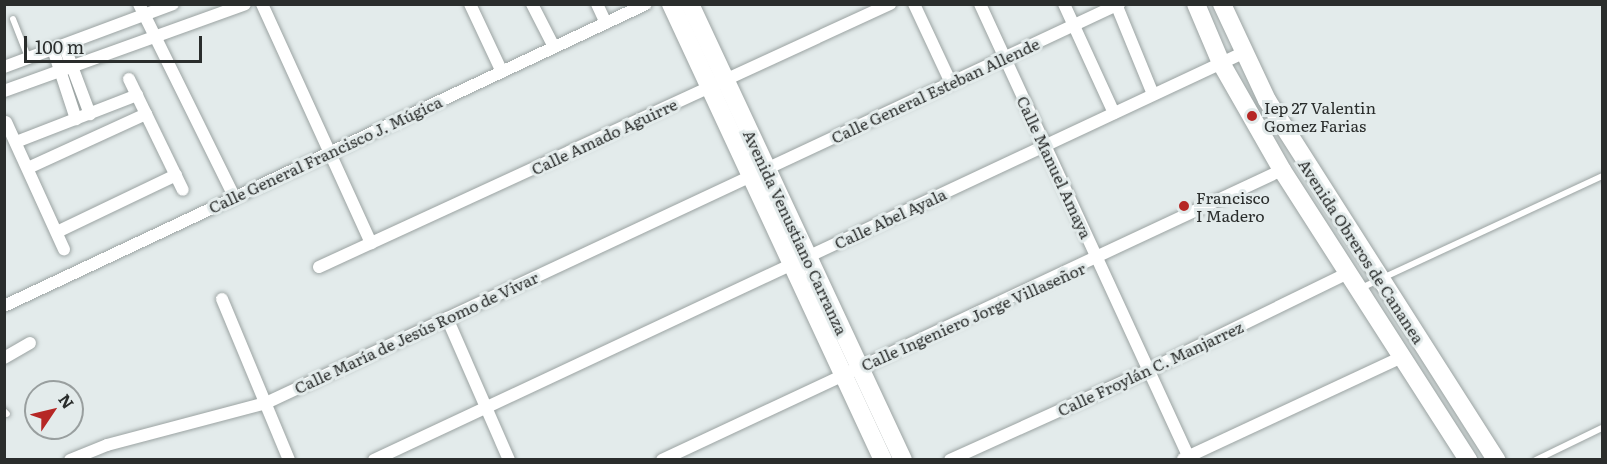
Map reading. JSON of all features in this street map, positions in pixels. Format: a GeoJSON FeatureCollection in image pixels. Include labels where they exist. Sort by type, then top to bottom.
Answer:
{"type":"FeatureCollection","features":[{"type":"Feature","properties":{"kind":"street"},"geometry":{"type":"LineString","coordinates":[[4,67],[58,47],[142,10],[173,4]]}},
{"type":"Feature","properties":{"kind":"street"},"geometry":{"type":"LineString","coordinates":[[4,91],[156,39],[245,4]]}},
{"type":"Feature","properties":{"kind":"street"},"geometry":{"type":"LineString","coordinates":[[261,4],[371,243]]}},
{"type":"Feature","properties":{"kind":"street"},"geometry":{"type":"LineString","coordinates":[[470,4],[502,72]]}},
{"type":"Feature","properties":{"kind":"street"},"geometry":{"type":"LineString","coordinates":[[532,4],[554,47]]}},
{"type":"Feature","properties":{"kind":"street"},"geometry":{"type":"LineString","coordinates":[[597,4],[606,23]]}},
{"type":"Feature","properties":{"kind":"street","name":"Calle General Francisco J. Múgica"},"geometry":{"type":"LineString","coordinates":[[4,306],[646,4]]}},
{"type":"Feature","properties":{"kind":"street","name":"Avenida Venustiano Carranza"},"geometry":{"type":"LineString","coordinates":[[671,4],[718,84],[852,371],[903,459]]}},
{"type":"Feature","properties":{"kind":"street","name":"Avenida Venustiano Carranza"},"geometry":{"type":"LineString","coordinates":[[690,4],[718,84]]}},
{"type":"Feature","properties":{"kind":"street","name":"Calle Amado Aguirre"},"geometry":{"type":"LineString","coordinates":[[319,267],[890,4]]}},
{"type":"Feature","properties":{"kind":"street"},"geometry":{"type":"LineString","coordinates":[[915,4],[951,83]]}},
{"type":"Feature","properties":{"kind":"street","name":"Calle Manuel Amaya"},"geometry":{"type":"LineString","coordinates":[[980,4],[1149,370],[1187,458]]}},
{"type":"Feature","properties":{"kind":"street"},"geometry":{"type":"LineString","coordinates":[[1064,4],[1114,113]]}},
{"type":"Feature","properties":{"kind":"street","name":"Avenida Obreros de Cananea"},"geometry":{"type":"LineString","coordinates":[[1196,4],[1221,63],[1282,170],[1468,459]]}},
{"type":"Feature","properties":{"kind":"street","name":"Avenida Obreros de Cananea"},"geometry":{"type":"LineString","coordinates":[[1222,4],[1267,100],[1496,459]]}},
{"type":"Feature","properties":{"kind":"street"},"geometry":{"type":"LineString","coordinates":[[1117,5],[1153,94]]}},
{"type":"Feature","properties":{"kind":"street","name":"Calle General Esteban Allende"},"geometry":{"type":"LineString","coordinates":[[759,172],[1117,5]]}},
{"type":"Feature","properties":{"kind":"street"},"geometry":{"type":"LineString","coordinates":[[142,10],[234,196]]}},
{"type":"Feature","properties":{"kind":"street"},"geometry":{"type":"LineString","coordinates":[[58,47],[66,69],[90,114]]}},
{"type":"Feature","properties":{"kind":"street","name":"Calle Abel Ayala"},"geometry":{"type":"LineString","coordinates":[[374,459],[1243,53]]}},
{"type":"Feature","properties":{"kind":"street"},"geometry":{"type":"LineString","coordinates":[[66,69],[76,119]]}},
{"type":"Feature","properties":{"kind":"street"},"geometry":{"type":"LineString","coordinates":[[129,79],[183,190]]}},
{"type":"Feature","properties":{"kind":"street"},"geometry":{"type":"LineString","coordinates":[[16,142],[137,95]]}},
{"type":"Feature","properties":{"kind":"street"},"geometry":{"type":"LineString","coordinates":[[28,168],[146,114]]}},
{"type":"Feature","properties":{"kind":"street"},"geometry":{"type":"LineString","coordinates":[[6,122],[64,249]]}},
{"type":"Feature","properties":{"kind":"street","name":"Calle Ingeniero Jorge Villaseñor"},"geometry":{"type":"LineString","coordinates":[[662,459],[1098,259],[1282,170]]}},
{"type":"Feature","properties":{"kind":"street","name":"Calle María de Jesús Romo de Vivar"},"geometry":{"type":"LineString","coordinates":[[70,459],[107,445],[266,403],[759,172]]}},
{"type":"Feature","properties":{"kind":"street"},"geometry":{"type":"LineString","coordinates":[[57,232],[176,175]]}},
{"type":"Feature","properties":{"kind":"street","name":"Calle Froylán C. Manjarrez"},"geometry":{"type":"LineString","coordinates":[[950,459],[1149,370],[1348,273]]}},
{"type":"Feature","properties":{"kind":"street"},"geometry":{"type":"LineString","coordinates":[[222,299],[289,459]]}},
{"type":"Feature","properties":{"kind":"street"},"geometry":{"type":"LineString","coordinates":[[447,318],[509,459]]}},
{"type":"Feature","properties":{"kind":"street"},"geometry":{"type":"LineString","coordinates":[[4,358],[30,343]]}},
{"type":"Feature","properties":{"kind":"street"},"geometry":{"type":"LineString","coordinates":[[1187,458],[1402,357]]}},
{"type":"Feature","properties":{"kind":"street","name":"Avenida Venustiano Carranza"},"geometry":{"type":"LineString","coordinates":[[852,371],[883,459]]}},
{"type":"Feature","properties":{"kind":"lane"},"geometry":{"type":"LineString","coordinates":[[13,19],[28,58]]}},
{"type":"Feature","properties":{"kind":"lane"},"geometry":{"type":"LineString","coordinates":[[1359,289],[1602,176]]}},
{"type":"Feature","properties":{"kind":"lane"},"geometry":{"type":"LineString","coordinates":[[1536,459],[1602,428]]}},
{"type":"Feature","properties":{"kind":"place","name":"Iep 27 Valentin Gomez Farias"},"geometry":{"type":"Point","coordinates":[1252,116]}},
{"type":"Feature","properties":{"kind":"place","name":"Francisco I Madero"},"geometry":{"type":"Point","coordinates":[1184,206]}}]}
